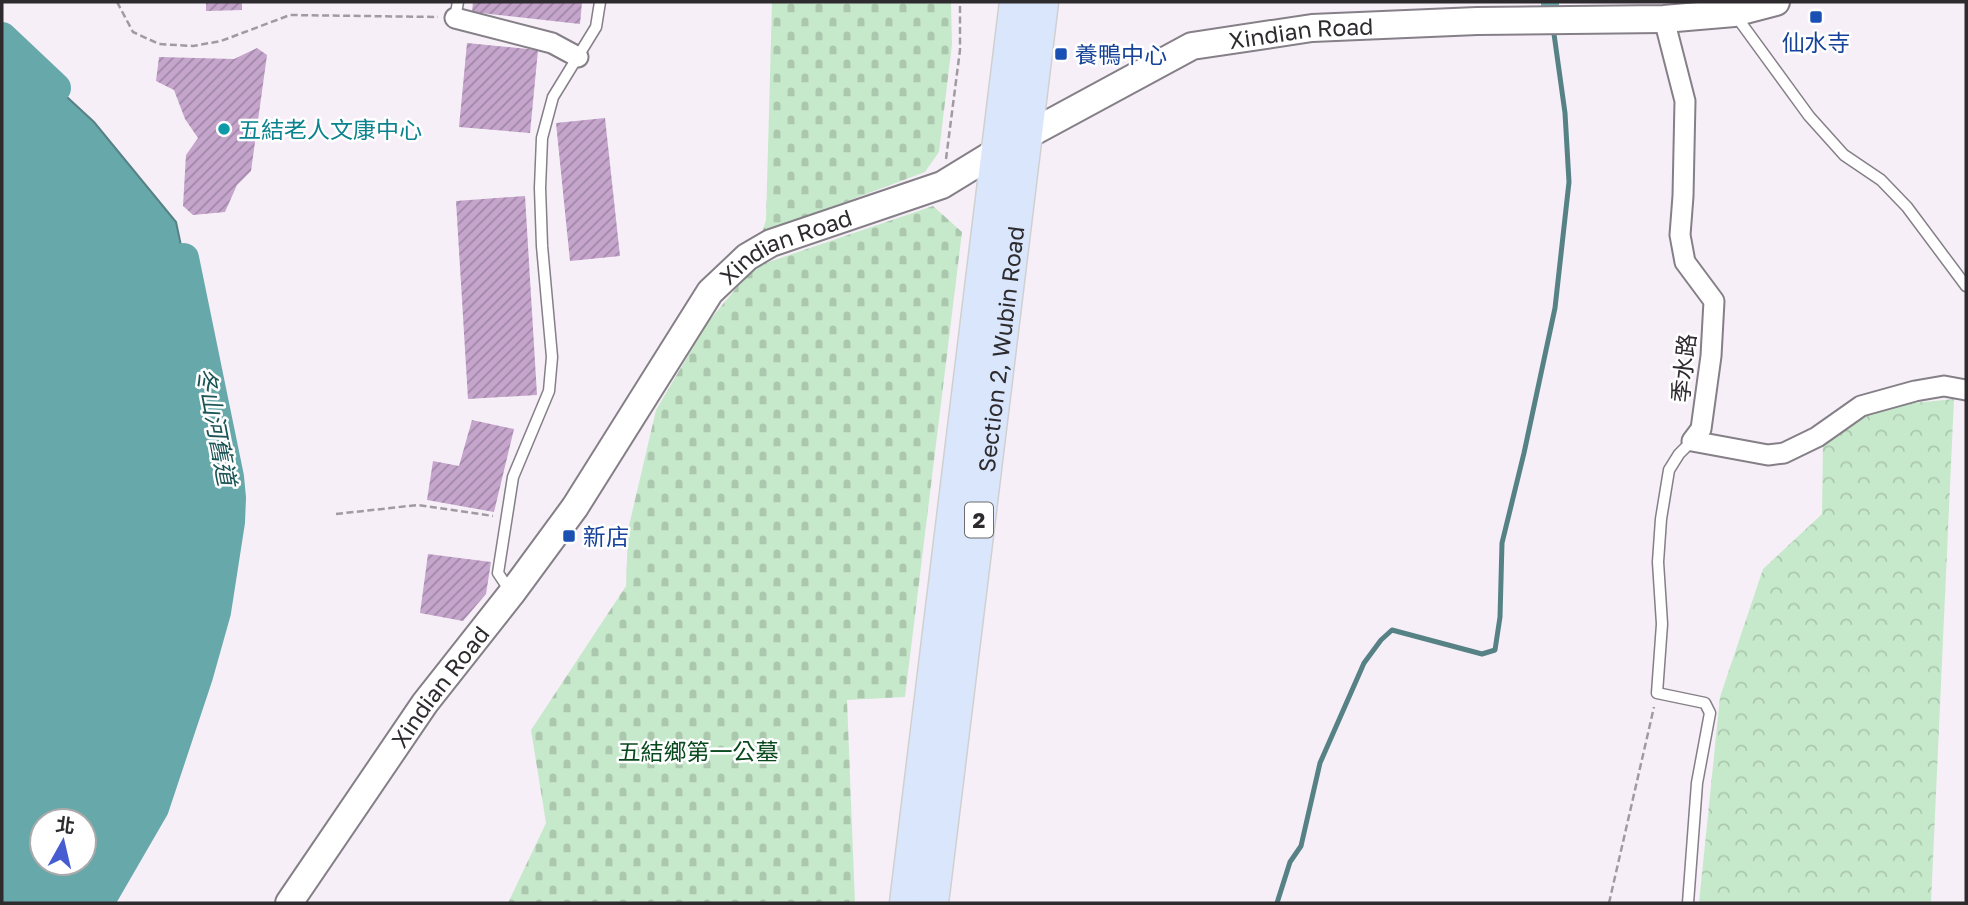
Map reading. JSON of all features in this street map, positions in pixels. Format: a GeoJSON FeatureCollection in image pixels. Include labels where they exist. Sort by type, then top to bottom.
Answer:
{"type":"FeatureCollection","features":[{"type":"Feature","properties":{"kind":"main road","name":"Section 2, Wubin Road"},"geometry":{"type":"LineString","coordinates":[[905,903],[1014,2]]}},
{"type":"Feature","properties":{"kind":"main road","name":"Section 2, Wubin Road"},"geometry":{"type":"LineString","coordinates":[[933,903],[1043,2]]}},
{"type":"Feature","properties":{"kind":"street","name":"Xindian Road"},"geometry":{"type":"LineString","coordinates":[[289,903],[425,704],[575,507],[710,292],[747,257],[771,243],[942,186],[996,152],[1192,46],[1312,27],[1477,16],[1566,15],[1664,19],[1734,13],[1776,2]]}},
{"type":"Feature","properties":{"kind":"street"},"geometry":{"type":"LineString","coordinates":[[457,10],[552,43],[578,57]]}},
{"type":"Feature","properties":{"kind":"street","name":"季水路"},"geometry":{"type":"LineString","coordinates":[[1664,19],[1685,101],[1683,196],[1679,235],[1685,262],[1714,301],[1712,356],[1701,429],[1692,441]]}},
{"type":"Feature","properties":{"kind":"street"},"geometry":{"type":"LineString","coordinates":[[1692,441],[1768,455],[1784,453],[1817,437],[1861,406],[1924,389],[1944,386],[1966,390]]}},
{"type":"Feature","properties":{"kind":"lane"},"geometry":{"type":"LineString","coordinates":[[511,594],[498,573],[513,477],[549,391],[552,357],[542,246],[542,138],[553,97],[596,27],[600,2]]}},
{"type":"Feature","properties":{"kind":"lane"},"geometry":{"type":"LineString","coordinates":[[1734,13],[1809,116],[1844,155],[1881,180],[1907,207],[1966,286]]}},
{"type":"Feature","properties":{"kind":"lane"},"geometry":{"type":"LineString","coordinates":[[1688,903],[1696,783],[1710,713],[1705,704],[1657,693],[1662,624],[1658,562],[1661,519],[1669,470],[1679,454],[1692,441]]}},
{"type":"Feature","properties":{"kind":"path"},"geometry":{"type":"LineString","coordinates":[[117,2],[132,32],[159,44],[182,45],[221,41],[290,15],[457,10]]}},
{"type":"Feature","properties":{"kind":"path"},"geometry":{"type":"LineString","coordinates":[[942,186],[960,50],[960,2]]}},
{"type":"Feature","properties":{"kind":"path"},"geometry":{"type":"LineString","coordinates":[[336,514],[418,505],[507,519]]}},
{"type":"Feature","properties":{"kind":"path"},"geometry":{"type":"LineString","coordinates":[[1609,903],[1657,693]]}},
{"type":"Feature","properties":{"kind":"green space"},"geometry":{"type":"Polygon","coordinates":[[[772,2],[951,2],[952,44],[939,152],[925,172],[762,233],[766,220],[772,2]]]}},
{"type":"Feature","properties":{"kind":"green space","name":"五結鄉第一公墓"},"geometry":{"type":"Polygon","coordinates":[[[933,206],[962,232],[905,697],[847,700],[855,903],[508,903],[546,823],[531,730],[626,586],[628,530],[656,410],[708,322],[754,267],[933,206]]]}},
{"type":"Feature","properties":{"kind":"green space"},"geometry":{"type":"Polygon","coordinates":[[[1954,399],[1931,903],[1699,903],[1720,697],[1763,569],[1822,514],[1823,440],[1884,406],[1954,399]]]}},
{"type":"Feature","properties":{"kind":"water"},"geometry":{"type":"Polygon","coordinates":[[[2,37],[94,122],[176,222],[212,391],[231,498],[216,612],[198,676],[151,813],[99,903],[2,903],[2,37]]]}},
{"type":"Feature","properties":{"kind":"building"},"geometry":{"type":"Polygon","coordinates":[[[206,2],[242,2],[242,10],[206,11],[206,2]]]}},
{"type":"Feature","properties":{"kind":"building"},"geometry":{"type":"Polygon","coordinates":[[[473,2],[582,2],[580,24],[472,12],[473,2]]]}},
{"type":"Feature","properties":{"kind":"building"},"geometry":{"type":"Polygon","coordinates":[[[467,43],[538,50],[530,133],[459,127],[467,43]]]}},
{"type":"Feature","properties":{"kind":"building","name":"五結老人文康中心"},"geometry":{"type":"Polygon","coordinates":[[[257,48],[267,55],[251,171],[237,185],[225,212],[193,215],[183,206],[186,155],[198,138],[185,119],[174,90],[156,81],[159,57],[234,59],[257,48]]]}},
{"type":"Feature","properties":{"kind":"building"},"geometry":{"type":"Polygon","coordinates":[[[605,118],[620,256],[570,261],[556,123],[605,118]]]}},
{"type":"Feature","properties":{"kind":"building"},"geometry":{"type":"Polygon","coordinates":[[[525,196],[537,395],[468,399],[456,201],[525,196]]]}},
{"type":"Feature","properties":{"kind":"building"},"geometry":{"type":"Polygon","coordinates":[[[472,420],[514,429],[494,512],[427,500],[433,461],[459,466],[472,420]]]}},
{"type":"Feature","properties":{"kind":"building"},"geometry":{"type":"Polygon","coordinates":[[[428,554],[491,562],[486,594],[463,621],[420,613],[428,554]]]}},
{"type":"Feature","properties":{"kind":"waterway"},"geometry":{"type":"LineString","coordinates":[[1277,903],[1290,862],[1301,846],[1320,763],[1364,663],[1381,640],[1392,630],[1482,654],[1495,650],[1500,617],[1502,543],[1555,308],[1569,182],[1565,113],[1554,34]]}},
{"type":"Feature","properties":{"kind":"waterway","name":"冬山河舊道"},"geometry":{"type":"LineString","coordinates":[[2,37],[56,88]]}},
{"type":"Feature","properties":{"kind":"waterway","name":"冬山河舊道"},"geometry":{"type":"LineString","coordinates":[[99,903],[154,808],[198,676],[216,612],[230,522],[229,477],[184,258]]}},
{"type":"Feature","properties":{"kind":"place","name":"仙水寺"},"geometry":{"type":"Point","coordinates":[1816,17]}},
{"type":"Feature","properties":{"kind":"place","name":"養鴨中心"},"geometry":{"type":"Point","coordinates":[1061,54]}},
{"type":"Feature","properties":{"kind":"place","name":"五結老人文康中心"},"geometry":{"type":"Point","coordinates":[224,129]}},
{"type":"Feature","properties":{"kind":"place","name":"新店"},"geometry":{"type":"Point","coordinates":[569,536]}}]}
